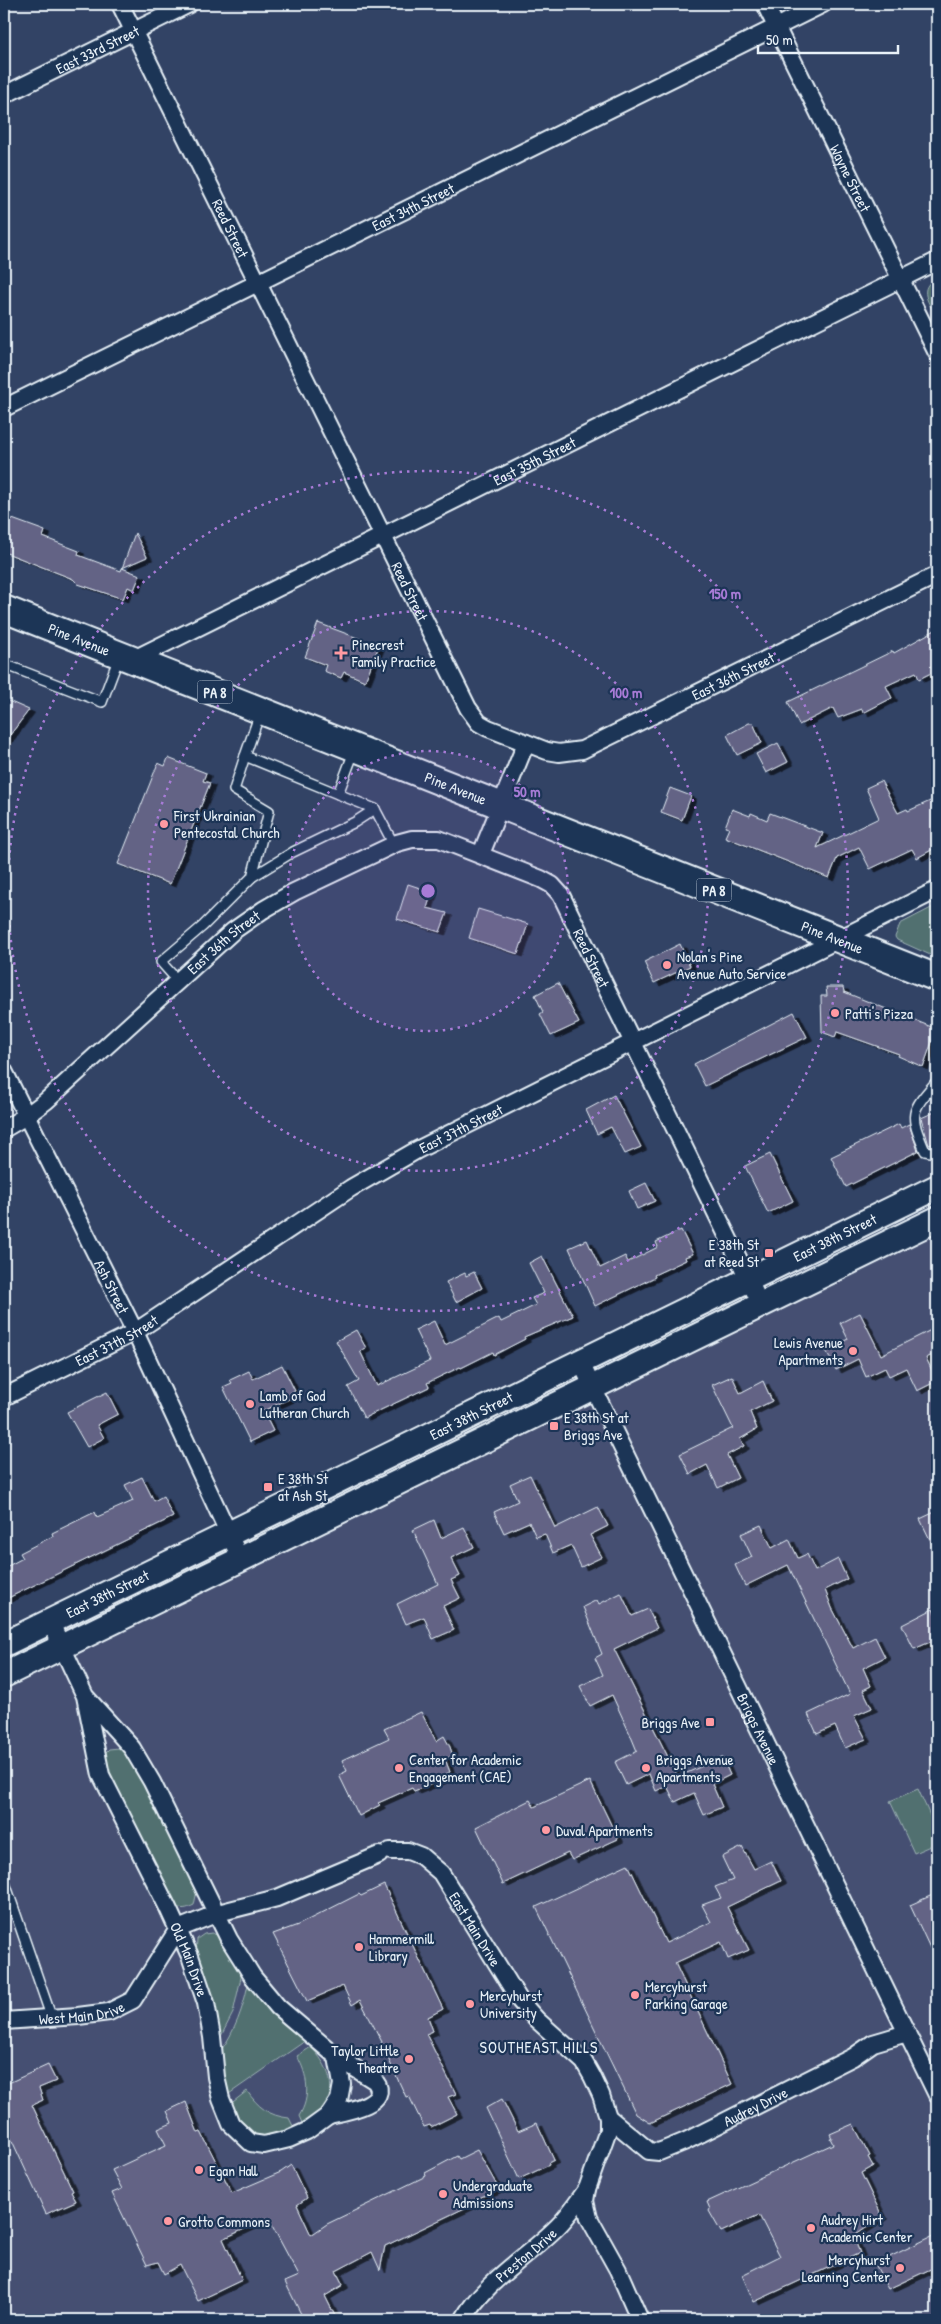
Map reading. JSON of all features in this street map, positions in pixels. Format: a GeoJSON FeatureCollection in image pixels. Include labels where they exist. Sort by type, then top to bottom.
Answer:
{"type":"FeatureCollection","features":[{"type":"Feature","properties":{"kind":"main road","name":"Pine Avenue"},"geometry":{"type":"LineString","coordinates":[[4,609],[937,978]]}},
{"type":"Feature","properties":{"kind":"main road","name":"East 38th Street"},"geometry":{"type":"LineString","coordinates":[[4,1644],[932,1189]]}},
{"type":"Feature","properties":{"kind":"main road","name":"East 38th Street"},"geometry":{"type":"LineString","coordinates":[[4,1675],[937,1218]]}},
{"type":"Feature","properties":{"kind":"street","name":"Reed Street"},"geometry":{"type":"LineString","coordinates":[[120,4],[472,716],[488,728],[526,743]]}},
{"type":"Feature","properties":{"kind":"street","name":"East 33rd Street"},"geometry":{"type":"LineString","coordinates":[[4,95],[189,4]]}},
{"type":"Feature","properties":{"kind":"street","name":"Wayne Street"},"geometry":{"type":"LineString","coordinates":[[765,4],[937,353]]}},
{"type":"Feature","properties":{"kind":"street","name":"East 34th Street"},"geometry":{"type":"LineString","coordinates":[[4,408],[823,4]]}},
{"type":"Feature","properties":{"kind":"street","name":"East 35th Street"},"geometry":{"type":"LineString","coordinates":[[126,657],[382,536],[937,261]]}},
{"type":"Feature","properties":{"kind":"street","name":"East 36th Street"},"geometry":{"type":"LineString","coordinates":[[526,743],[559,754],[582,750],[937,575]]}},
{"type":"Feature","properties":{"kind":"street"},"geometry":{"type":"LineString","coordinates":[[481,854],[526,743]]}},
{"type":"Feature","properties":{"kind":"street","name":"East 36th Street"},"geometry":{"type":"LineString","coordinates":[[4,1129],[46,1101],[233,931],[263,910],[294,892],[394,845],[412,839],[439,839],[481,854]]}},
{"type":"Feature","properties":{"kind":"street","name":"Reed Street"},"geometry":{"type":"LineString","coordinates":[[481,854],[541,879],[552,885],[561,895],[761,1304]]}},
{"type":"Feature","properties":{"kind":"street","name":"East 37th Street"},"geometry":{"type":"LineString","coordinates":[[4,1397],[135,1332],[351,1188],[394,1163],[633,1041],[937,890]]}},
{"type":"Feature","properties":{"kind":"street","name":"Ash Street"},"geometry":{"type":"LineString","coordinates":[[4,1071],[135,1332],[240,1558]]}},
{"type":"Feature","properties":{"kind":"street"},"geometry":{"type":"LineString","coordinates":[[932,1189],[937,1218]]}},
{"type":"Feature","properties":{"kind":"street","name":"Briggs Avenue"},"geometry":{"type":"LineString","coordinates":[[580,1362],[937,2095]]}},
{"type":"Feature","properties":{"kind":"street","name":"Old Main Drive"},"geometry":{"type":"LineString","coordinates":[[50,1621],[85,1696],[101,1775],[190,1956],[206,2003],[216,2077],[221,2099],[231,2124],[251,2143],[264,2145],[289,2139],[307,2131],[329,2115],[371,2103],[379,2092],[379,2086],[337,2056],[272,2000],[248,1968],[230,1939],[132,1748],[85,1696]]}},
{"type":"Feature","properties":{"kind":"street","name":"East Main Drive"},"geometry":{"type":"LineString","coordinates":[[178,1929],[218,1913],[277,1898],[384,1853],[399,1850],[421,1856],[440,1873],[520,2000],[537,2020],[584,2062],[601,2095],[608,2117],[606,2141],[587,2189],[585,2201],[589,2218],[618,2270],[640,2320]]}},
{"type":"Feature","properties":{"kind":"street","name":"West Main Drive"},"geometry":{"type":"LineString","coordinates":[[4,2021],[109,2012],[133,2000],[178,1929]]}},
{"type":"Feature","properties":{"kind":"street","name":"Audrey Drive"},"geometry":{"type":"LineString","coordinates":[[608,2117],[649,2150],[658,2152],[686,2142],[853,2058],[873,2043],[907,2033]]}},
{"type":"Feature","properties":{"kind":"street","name":"Old Main Drive"},"geometry":{"type":"LineString","coordinates":[[329,2115],[339,2100],[342,2084],[337,2056]]}},
{"type":"Feature","properties":{"kind":"street","name":"Preston Drive"},"geometry":{"type":"LineString","coordinates":[[463,2320],[469,2310],[503,2275],[562,2222],[587,2189]]}},
{"type":"Feature","properties":{"kind":"lane"},"geometry":{"type":"LineString","coordinates":[[4,664],[102,702],[126,657]]}},
{"type":"Feature","properties":{"kind":"lane"},"geometry":{"type":"LineString","coordinates":[[252,877],[269,811],[234,790],[260,710]]}},
{"type":"Feature","properties":{"kind":"lane"},"geometry":{"type":"LineString","coordinates":[[338,794],[356,748]]}},
{"type":"Feature","properties":{"kind":"lane"},"geometry":{"type":"LineString","coordinates":[[244,756],[374,809],[394,845]]}},
{"type":"Feature","properties":{"kind":"lane"},"geometry":{"type":"LineString","coordinates":[[177,980],[161,962],[203,926],[252,877],[293,852],[355,822],[374,809]]}},
{"type":"Feature","properties":{"kind":"lane"},"geometry":{"type":"LineString","coordinates":[[937,1081],[921,1100],[914,1113],[913,1123],[925,1151],[937,1153]]}},
{"type":"Feature","properties":{"kind":"lane"},"geometry":{"type":"LineString","coordinates":[[4,1880],[51,2016]]}},
{"type":"Feature","properties":{"kind":"shaded area","name":"Mercyhurst University"},"geometry":{"type":"Polygon","coordinates":[[[937,1231],[937,2320],[4,2320],[4,1688],[937,1231]]]}},
{"type":"Feature","properties":{"kind":"green space"},"geometry":{"type":"Polygon","coordinates":[[[937,278],[937,318],[928,301],[926,291],[927,286],[937,278]]]}},
{"type":"Feature","properties":{"kind":"green space"},"geometry":{"type":"Polygon","coordinates":[[[937,905],[937,958],[897,940],[895,937],[900,924],[937,905]]]}},
{"type":"Feature","properties":{"kind":"green space"},"geometry":{"type":"Polygon","coordinates":[[[119,1748],[126,1750],[197,1891],[194,1905],[186,1908],[175,1906],[106,1772],[103,1755],[109,1749],[119,1748]]]}},
{"type":"Feature","properties":{"kind":"green space"},"geometry":{"type":"Polygon","coordinates":[[[918,1789],[937,1831],[937,1843],[914,1853],[890,1801],[918,1789]]]}},
{"type":"Feature","properties":{"kind":"green space"},"geometry":{"type":"Polygon","coordinates":[[[212,1933],[219,1936],[242,1973],[233,2013],[219,2040],[196,1954],[197,1939],[204,1934],[212,1933]]]}},
{"type":"Feature","properties":{"kind":"green space"},"geometry":{"type":"Polygon","coordinates":[[[248,1984],[274,2016],[305,2041],[226,2096],[220,2052],[238,2020],[248,1984]]]}},
{"type":"Feature","properties":{"kind":"green space"},"geometry":{"type":"Polygon","coordinates":[[[311,2047],[320,2057],[326,2068],[330,2078],[331,2089],[323,2108],[302,2123],[299,2116],[307,2094],[307,2086],[304,2071],[297,2056],[311,2047]]]}},
{"type":"Feature","properties":{"kind":"green space"},"geometry":{"type":"Polygon","coordinates":[[[247,2091],[255,2102],[265,2110],[289,2118],[293,2126],[271,2135],[255,2135],[249,2131],[229,2105],[247,2091]]]}},
{"type":"Feature","properties":{"kind":"building"},"geometry":{"type":"Polygon","coordinates":[[[4,516],[45,531],[43,537],[79,551],[78,555],[121,571],[122,568],[140,575],[134,590],[128,587],[123,599],[78,584],[73,579],[4,552],[4,516]]]}},
{"type":"Feature","properties":{"kind":"building"},"geometry":{"type":"Polygon","coordinates":[[[135,533],[147,557],[122,568],[135,533]]]}},
{"type":"Feature","properties":{"kind":"building"},"geometry":{"type":"Polygon","coordinates":[[[318,623],[379,646],[365,681],[344,672],[341,678],[324,671],[326,665],[305,657],[318,623]]]}},
{"type":"Feature","properties":{"kind":"building"},"geometry":{"type":"Polygon","coordinates":[[[937,629],[937,670],[919,679],[916,672],[886,686],[892,698],[863,713],[862,709],[838,718],[833,708],[799,725],[788,702],[893,651],[894,653],[937,629]]]}},
{"type":"Feature","properties":{"kind":"building"},"geometry":{"type":"Polygon","coordinates":[[[4,699],[29,710],[4,743],[4,699]]]}},
{"type":"Feature","properties":{"kind":"building"},"geometry":{"type":"Polygon","coordinates":[[[749,723],[753,723],[762,743],[737,755],[727,735],[749,723]]]}},
{"type":"Feature","properties":{"kind":"building"},"geometry":{"type":"Polygon","coordinates":[[[778,743],[788,762],[766,773],[756,754],[778,743]]]}},
{"type":"Feature","properties":{"kind":"building","name":"First Ukrainian Pentecostal Church"},"geometry":{"type":"Polygon","coordinates":[[[168,758],[206,773],[203,781],[210,783],[170,884],[118,864],[158,763],[165,766],[168,758]]]}},
{"type":"Feature","properties":{"kind":"building"},"geometry":{"type":"Polygon","coordinates":[[[881,781],[898,813],[907,809],[908,811],[937,798],[937,847],[917,858],[912,849],[870,869],[859,847],[837,858],[829,878],[725,837],[729,828],[725,827],[732,809],[750,816],[751,813],[767,820],[770,813],[823,833],[817,848],[879,818],[866,788],[881,781]]]}},
{"type":"Feature","properties":{"kind":"building"},"geometry":{"type":"Polygon","coordinates":[[[670,788],[691,796],[682,820],[661,812],[670,788]]]}},
{"type":"Feature","properties":{"kind":"building"},"geometry":{"type":"Polygon","coordinates":[[[408,884],[432,892],[427,908],[447,913],[440,932],[397,919],[408,884]]]}},
{"type":"Feature","properties":{"kind":"building"},"geometry":{"type":"Polygon","coordinates":[[[478,909],[528,924],[518,954],[469,938],[478,909]]]}},
{"type":"Feature","properties":{"kind":"building"},"geometry":{"type":"Polygon","coordinates":[[[680,944],[690,966],[654,983],[644,962],[680,944]]]}},
{"type":"Feature","properties":{"kind":"building"},"geometry":{"type":"Polygon","coordinates":[[[558,983],[579,1023],[551,1036],[540,1014],[543,1012],[535,995],[558,983]]]}},
{"type":"Feature","properties":{"kind":"building"},"geometry":{"type":"Polygon","coordinates":[[[826,987],[843,987],[844,992],[934,1028],[936,1031],[923,1067],[898,1056],[899,1054],[837,1032],[835,1037],[822,1032],[821,996],[827,996],[826,987]]]}},
{"type":"Feature","properties":{"kind":"building"},"geometry":{"type":"Polygon","coordinates":[[[794,1012],[807,1037],[705,1086],[694,1064],[794,1012]]]}},
{"type":"Feature","properties":{"kind":"building"},"geometry":{"type":"Polygon","coordinates":[[[614,1095],[641,1147],[625,1154],[611,1127],[597,1134],[586,1110],[614,1095]]]}},
{"type":"Feature","properties":{"kind":"building"},"geometry":{"type":"Polygon","coordinates":[[[937,1111],[937,1142],[929,1145],[921,1118],[937,1111]]]}},
{"type":"Feature","properties":{"kind":"building"},"geometry":{"type":"Polygon","coordinates":[[[899,1124],[901,1128],[909,1124],[918,1151],[846,1187],[831,1157],[899,1124]]]}},
{"type":"Feature","properties":{"kind":"building"},"geometry":{"type":"Polygon","coordinates":[[[770,1154],[793,1201],[768,1213],[745,1166],[770,1154]]]}},
{"type":"Feature","properties":{"kind":"building"},"geometry":{"type":"Polygon","coordinates":[[[646,1183],[655,1201],[637,1209],[629,1191],[646,1183]]]}},
{"type":"Feature","properties":{"kind":"building"},"geometry":{"type":"Polygon","coordinates":[[[681,1230],[693,1254],[685,1257],[686,1260],[654,1275],[655,1277],[595,1306],[569,1248],[587,1240],[600,1268],[625,1256],[628,1262],[658,1247],[656,1242],[681,1230]]]}},
{"type":"Feature","properties":{"kind":"building"},"geometry":{"type":"Polygon","coordinates":[[[542,1256],[573,1316],[524,1337],[525,1339],[494,1355],[493,1352],[427,1383],[429,1387],[364,1418],[348,1387],[359,1381],[336,1341],[356,1330],[366,1348],[360,1351],[377,1386],[430,1361],[415,1330],[434,1321],[445,1345],[499,1318],[501,1322],[536,1305],[532,1298],[544,1293],[529,1263],[542,1256]]]}},
{"type":"Feature","properties":{"kind":"building"},"geometry":{"type":"Polygon","coordinates":[[[474,1272],[482,1288],[456,1302],[446,1282],[465,1273],[466,1276],[474,1272]]]}},
{"type":"Feature","properties":{"kind":"building","name":"Lewis Avenue Apartments"},"geometry":{"type":"Polygon","coordinates":[[[860,1313],[881,1355],[933,1329],[937,1337],[937,1353],[926,1358],[937,1381],[917,1391],[906,1368],[889,1376],[885,1368],[866,1377],[858,1359],[836,1370],[826,1350],[848,1339],[840,1323],[860,1313]]]}},
{"type":"Feature","properties":{"kind":"building","name":"Lamb of God Lutheran Church"},"geometry":{"type":"Polygon","coordinates":[[[282,1365],[295,1391],[290,1393],[293,1397],[263,1411],[273,1431],[250,1442],[223,1387],[232,1383],[230,1380],[249,1371],[253,1379],[282,1365]]]}},
{"type":"Feature","properties":{"kind":"building"},"geometry":{"type":"Polygon","coordinates":[[[732,1376],[740,1393],[763,1381],[772,1401],[750,1412],[757,1429],[740,1439],[744,1446],[727,1455],[738,1478],[718,1488],[707,1465],[690,1474],[680,1454],[733,1428],[712,1385],[732,1376]]]}},
{"type":"Feature","properties":{"kind":"building"},"geometry":{"type":"Polygon","coordinates":[[[107,1392],[118,1414],[97,1425],[104,1438],[87,1447],[67,1412],[107,1392]]]}},
{"type":"Feature","properties":{"kind":"building"},"geometry":{"type":"Polygon","coordinates":[[[530,1475],[555,1528],[598,1507],[608,1526],[590,1535],[602,1557],[581,1567],[571,1545],[553,1553],[545,1534],[536,1537],[529,1522],[504,1533],[494,1512],[518,1501],[510,1484],[530,1475]]]}},
{"type":"Feature","properties":{"kind":"building"},"geometry":{"type":"Polygon","coordinates":[[[142,1477],[154,1501],[163,1496],[173,1517],[4,1600],[4,1568],[23,1558],[20,1553],[53,1536],[52,1533],[95,1512],[97,1517],[133,1501],[125,1485],[142,1477]]]}},
{"type":"Feature","properties":{"kind":"building"},"geometry":{"type":"Polygon","coordinates":[[[937,1511],[937,1554],[920,1519],[937,1511]]]}},
{"type":"Feature","properties":{"kind":"building"},"geometry":{"type":"Polygon","coordinates":[[[434,1520],[441,1538],[464,1527],[474,1547],[451,1558],[460,1576],[451,1580],[460,1598],[443,1606],[454,1630],[433,1639],[424,1617],[406,1624],[397,1604],[438,1584],[413,1530],[434,1520]]]}},
{"type":"Feature","properties":{"kind":"building"},"geometry":{"type":"Polygon","coordinates":[[[761,1525],[772,1548],[789,1539],[798,1558],[807,1554],[815,1571],[838,1559],[847,1579],[825,1590],[832,1608],[853,1648],[875,1637],[885,1657],[863,1668],[871,1686],[863,1690],[872,1708],[854,1716],[866,1739],[845,1748],[835,1726],[817,1734],[808,1714],[850,1694],[788,1565],[745,1586],[735,1565],[752,1557],[741,1534],[761,1525]]]}},
{"type":"Feature","properties":{"kind":"building"},"geometry":{"type":"Polygon","coordinates":[[[621,1593],[632,1616],[648,1609],[657,1628],[614,1649],[678,1777],[722,1757],[730,1775],[712,1784],[722,1807],[704,1815],[694,1793],[675,1802],[667,1786],[656,1791],[649,1774],[626,1785],[615,1762],[637,1751],[612,1695],[590,1706],[580,1686],[603,1675],[595,1658],[602,1654],[583,1607],[597,1600],[599,1604],[621,1593]]]}},
{"type":"Feature","properties":{"kind":"building"},"geometry":{"type":"Polygon","coordinates":[[[933,1609],[937,1619],[937,1639],[914,1649],[902,1625],[933,1609]]]}},
{"type":"Feature","properties":{"kind":"building"},"geometry":{"type":"Polygon","coordinates":[[[421,1712],[436,1741],[444,1736],[450,1747],[453,1756],[445,1759],[450,1772],[441,1777],[442,1780],[414,1791],[412,1788],[378,1803],[380,1805],[359,1816],[339,1775],[347,1771],[342,1760],[389,1738],[384,1729],[421,1712]]]}},
{"type":"Feature","properties":{"kind":"building","name":"Duval Apartments"},"geometry":{"type":"Polygon","coordinates":[[[590,1781],[618,1839],[572,1860],[568,1853],[503,1884],[476,1827],[530,1800],[534,1807],[590,1781]]]}},
{"type":"Feature","properties":{"kind":"building","name":"Mercyhurst Parking Garage"},"geometry":{"type":"Polygon","coordinates":[[[742,1847],[754,1869],[771,1861],[781,1881],[727,1907],[749,1950],[728,1959],[721,1942],[675,1963],[732,2084],[650,2123],[636,2114],[536,1907],[628,1864],[666,1943],[711,1922],[702,1905],[721,1898],[715,1887],[733,1880],[722,1857],[742,1847]]]}},
{"type":"Feature","properties":{"kind":"building"},"geometry":{"type":"Polygon","coordinates":[[[384,1885],[443,2009],[428,2017],[433,2031],[426,2034],[456,2094],[448,2097],[457,2114],[431,2127],[430,2125],[424,2127],[409,2096],[406,2097],[382,2042],[360,2000],[352,2005],[343,1986],[307,2001],[273,1934],[298,1925],[359,1894],[361,1896],[384,1885]]]}},
{"type":"Feature","properties":{"kind":"building"},"geometry":{"type":"Polygon","coordinates":[[[937,1893],[937,1963],[910,1905],[937,1893]]]}},
{"type":"Feature","properties":{"kind":"building"},"geometry":{"type":"Polygon","coordinates":[[[48,2065],[56,2081],[39,2088],[43,2100],[32,2105],[76,2201],[46,2214],[8,2132],[4,2134],[4,2085],[48,2065]]]}},
{"type":"Feature","properties":{"kind":"building"},"geometry":{"type":"Polygon","coordinates":[[[502,2099],[518,2131],[537,2123],[554,2160],[548,2163],[549,2165],[519,2179],[486,2108],[502,2099]]]}},
{"type":"Feature","properties":{"kind":"building"},"geometry":{"type":"Polygon","coordinates":[[[186,2102],[198,2133],[201,2132],[232,2193],[281,2172],[291,2165],[307,2198],[297,2205],[311,2235],[327,2224],[426,2176],[425,2173],[457,2156],[459,2159],[477,2150],[499,2189],[470,2202],[471,2205],[385,2246],[380,2270],[372,2252],[336,2271],[343,2285],[325,2296],[337,2320],[304,2320],[285,2282],[299,2276],[268,2218],[223,2239],[242,2280],[198,2301],[180,2265],[164,2274],[158,2262],[147,2265],[112,2193],[122,2189],[112,2170],[166,2145],[158,2129],[172,2123],[167,2111],[186,2102]]]}},
{"type":"Feature","properties":{"kind":"building"},"geometry":{"type":"Polygon","coordinates":[[[853,2124],[870,2156],[868,2157],[873,2166],[861,2173],[882,2216],[853,2236],[860,2253],[754,2302],[742,2275],[780,2256],[759,2215],[721,2232],[709,2211],[707,2202],[833,2144],[830,2134],[853,2124]]]}},
{"type":"Feature","properties":{"kind":"building"},"geometry":{"type":"Polygon","coordinates":[[[937,2234],[937,2266],[888,2289],[875,2264],[937,2234]]]}},
{"type":"Feature","properties":{"kind":"place","name":"Pinecrest Family Practice"},"geometry":{"type":"Point","coordinates":[341,653]}},
{"type":"Feature","properties":{"kind":"place","name":"First Ukrainian Pentecostal Church"},"geometry":{"type":"Point","coordinates":[164,824]}},
{"type":"Feature","properties":{"kind":"place","name":"Nolan's Pine Avenue Auto Service"},"geometry":{"type":"Point","coordinates":[667,965]}},
{"type":"Feature","properties":{"kind":"place","name":"Patti's Pizza"},"geometry":{"type":"Point","coordinates":[835,1013]}},
{"type":"Feature","properties":{"kind":"place","name":"E 38th St at Reed St"},"geometry":{"type":"Point","coordinates":[769,1253]}},
{"type":"Feature","properties":{"kind":"place","name":"Lewis Avenue Apartments"},"geometry":{"type":"Point","coordinates":[853,1351]}},
{"type":"Feature","properties":{"kind":"place","name":"Lamb of God Lutheran Church"},"geometry":{"type":"Point","coordinates":[250,1404]}},
{"type":"Feature","properties":{"kind":"place","name":"E 38th St at Briggs Ave"},"geometry":{"type":"Point","coordinates":[554,1426]}},
{"type":"Feature","properties":{"kind":"place","name":"E 38th St at Ash St"},"geometry":{"type":"Point","coordinates":[268,1487]}},
{"type":"Feature","properties":{"kind":"place","name":"Briggs Ave"},"geometry":{"type":"Point","coordinates":[710,1722]}},
{"type":"Feature","properties":{"kind":"place","name":"Center for Academic Engagement (CAE)"},"geometry":{"type":"Point","coordinates":[399,1768]}},
{"type":"Feature","properties":{"kind":"place","name":"Briggs Avenue Apartments"},"geometry":{"type":"Point","coordinates":[646,1768]}},
{"type":"Feature","properties":{"kind":"place","name":"Duval Apartments"},"geometry":{"type":"Point","coordinates":[546,1830]}},
{"type":"Feature","properties":{"kind":"place","name":"Hammermill Library"},"geometry":{"type":"Point","coordinates":[359,1947]}},
{"type":"Feature","properties":{"kind":"place","name":"Mercyhurst Parking Garage"},"geometry":{"type":"Point","coordinates":[635,1995]}},
{"type":"Feature","properties":{"kind":"place","name":"Mercyhurst University"},"geometry":{"type":"Point","coordinates":[470,2004]}},
{"type":"Feature","properties":{"kind":"place","name":"Taylor Little Theatre"},"geometry":{"type":"Point","coordinates":[409,2059]}},
{"type":"Feature","properties":{"kind":"place","name":"Egan Hall"},"geometry":{"type":"Point","coordinates":[199,2170]}},
{"type":"Feature","properties":{"kind":"place","name":"Undergraduate Admissions"},"geometry":{"type":"Point","coordinates":[443,2194]}},
{"type":"Feature","properties":{"kind":"place","name":"Grotto Commons"},"geometry":{"type":"Point","coordinates":[168,2221]}},
{"type":"Feature","properties":{"kind":"place","name":"Audrey Hirt Academic Center"},"geometry":{"type":"Point","coordinates":[811,2228]}},
{"type":"Feature","properties":{"kind":"place","name":"Mercyhurst Learning Center"},"geometry":{"type":"Point","coordinates":[900,2268]}},
{"type":"Feature","properties":{"kind":"district","name":"SOUTHEAST HILLS"},"geometry":{"type":"Point","coordinates":[539,2047]}}]}
